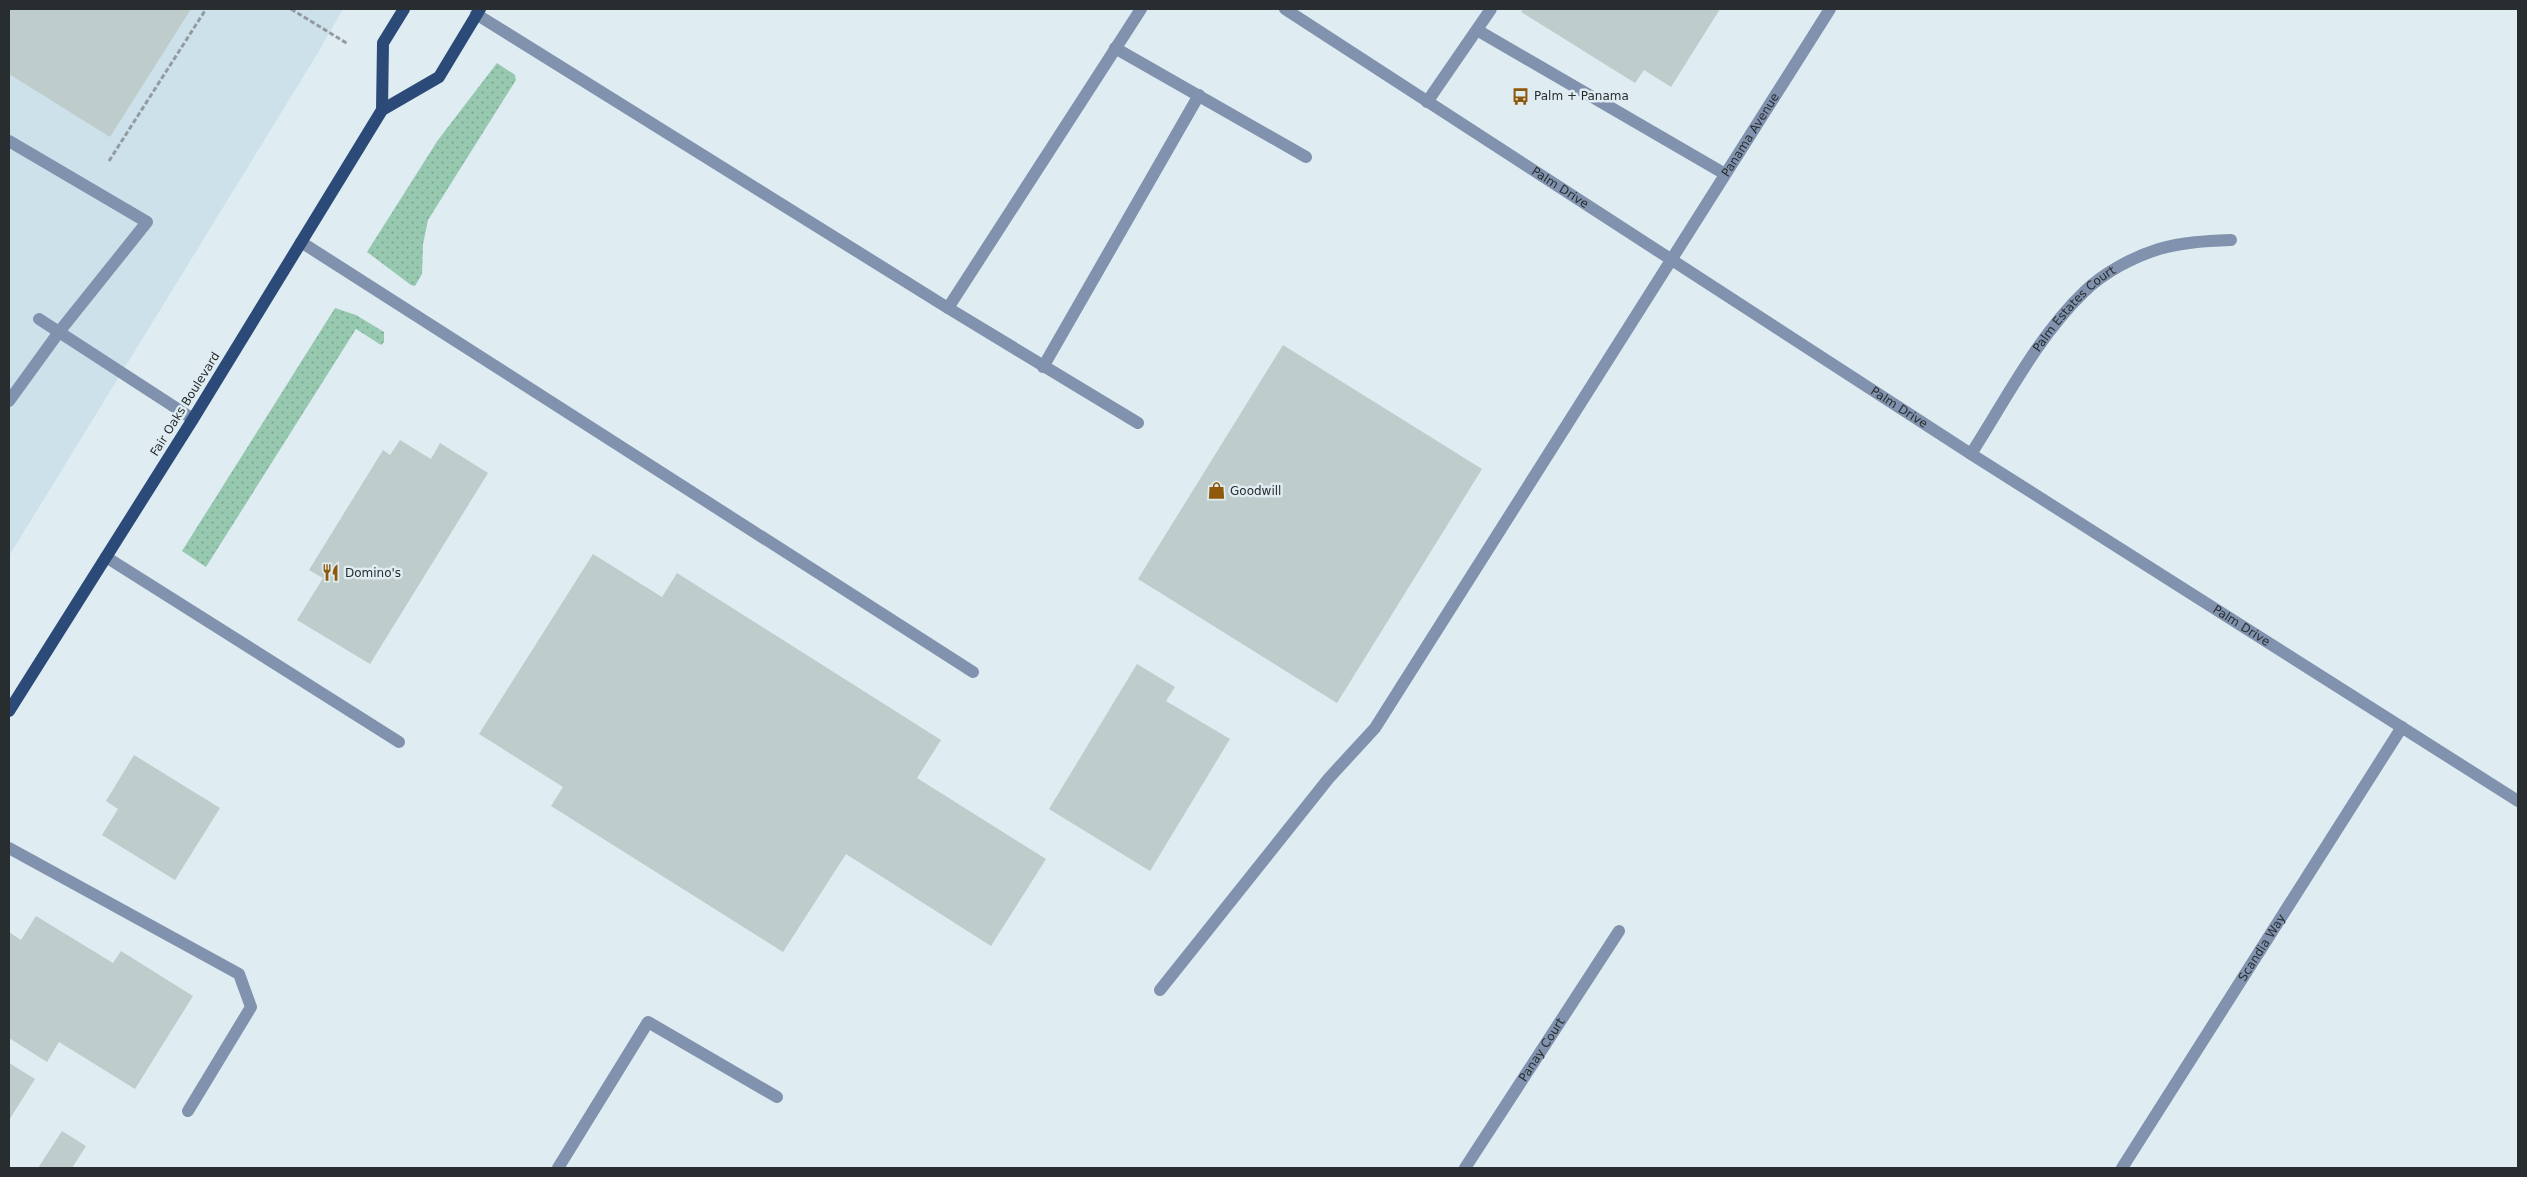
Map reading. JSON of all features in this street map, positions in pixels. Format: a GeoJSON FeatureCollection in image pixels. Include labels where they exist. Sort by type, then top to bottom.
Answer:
{"type":"FeatureCollection","features":[{"type":"Feature","properties":{"kind":"main road"},"geometry":{"type":"LineString","coordinates":[[382,110],[383,44],[404,9]]}},
{"type":"Feature","properties":{"kind":"main road","name":"Fair Oaks Boulevard"},"geometry":{"type":"LineString","coordinates":[[9,711],[193,419],[382,110],[439,77],[478,12]]}},
{"type":"Feature","properties":{"kind":"street"},"geometry":{"type":"LineString","coordinates":[[948,308],[1140,9]]}},
{"type":"Feature","properties":{"kind":"street","name":"Palm Drive"},"geometry":{"type":"LineString","coordinates":[[1285,9],[1670,261],[2518,801]]}},
{"type":"Feature","properties":{"kind":"street"},"geometry":{"type":"LineString","coordinates":[[1427,102],[1491,9]]}},
{"type":"Feature","properties":{"kind":"street","name":"Panama Avenue"},"geometry":{"type":"LineString","coordinates":[[1160,990],[1329,778],[1375,728],[1830,9]]}},
{"type":"Feature","properties":{"kind":"street"},"geometry":{"type":"LineString","coordinates":[[478,12],[948,308],[1138,423]]}},
{"type":"Feature","properties":{"kind":"street"},"geometry":{"type":"LineString","coordinates":[[1476,30],[1725,174]]}},
{"type":"Feature","properties":{"kind":"street"},"geometry":{"type":"LineString","coordinates":[[1115,48],[1306,157]]}},
{"type":"Feature","properties":{"kind":"street"},"geometry":{"type":"LineString","coordinates":[[1043,367],[1199,96]]}},
{"type":"Feature","properties":{"kind":"street"},"geometry":{"type":"LineString","coordinates":[[9,141],[147,222],[59,332],[9,401]]}},
{"type":"Feature","properties":{"kind":"street","name":"Palm Estates Court"},"geometry":{"type":"LineString","coordinates":[[1971,454],[2048,334],[2084,291],[2132,260],[2159,249],[2188,242],[2231,240]]}},
{"type":"Feature","properties":{"kind":"street"},"geometry":{"type":"LineString","coordinates":[[301,242],[973,672]]}},
{"type":"Feature","properties":{"kind":"street"},"geometry":{"type":"LineString","coordinates":[[39,320],[193,419]]}},
{"type":"Feature","properties":{"kind":"street"},"geometry":{"type":"LineString","coordinates":[[106,557],[399,742]]}},
{"type":"Feature","properties":{"kind":"street","name":"Scandia Way"},"geometry":{"type":"LineString","coordinates":[[2122,1168],[2402,727]]}},
{"type":"Feature","properties":{"kind":"street"},"geometry":{"type":"LineString","coordinates":[[9,848],[239,974],[251,1007],[188,1111]]}},
{"type":"Feature","properties":{"kind":"street","name":"Panay Court"},"geometry":{"type":"LineString","coordinates":[[1465,1168],[1619,931]]}},
{"type":"Feature","properties":{"kind":"street"},"geometry":{"type":"LineString","coordinates":[[558,1168],[648,1022],[777,1097]]}},
{"type":"Feature","properties":{"kind":"path"},"geometry":{"type":"LineString","coordinates":[[109,162],[206,9]]}},
{"type":"Feature","properties":{"kind":"path"},"geometry":{"type":"LineString","coordinates":[[291,9],[348,44]]}},
{"type":"Feature","properties":{"kind":"shaded area"},"geometry":{"type":"Polygon","coordinates":[[[9,9],[343,9],[9,556],[9,9]]]}},
{"type":"Feature","properties":{"kind":"green space"},"geometry":{"type":"Polygon","coordinates":[[[497,63],[515,75],[516,80],[428,220],[423,244],[422,274],[415,286],[411,285],[367,252],[438,140],[497,63]]]}},
{"type":"Feature","properties":{"kind":"green space"},"geometry":{"type":"Polygon","coordinates":[[[335,308],[356,315],[384,332],[384,342],[381,345],[356,329],[206,567],[182,551],[335,308]]]}},
{"type":"Feature","properties":{"kind":"building"},"geometry":{"type":"Polygon","coordinates":[[[9,9],[191,9],[110,137],[9,74],[9,9]]]}},
{"type":"Feature","properties":{"kind":"building"},"geometry":{"type":"Polygon","coordinates":[[[1523,9],[1720,9],[1671,87],[1644,70],[1635,83],[1521,12],[1523,9]]]}},
{"type":"Feature","properties":{"kind":"building"},"geometry":{"type":"Polygon","coordinates":[[[1283,345],[1482,469],[1337,703],[1138,579],[1283,345]]]}},
{"type":"Feature","properties":{"kind":"building"},"geometry":{"type":"Polygon","coordinates":[[[400,440],[431,459],[440,443],[488,473],[370,664],[297,620],[323,578],[309,570],[383,450],[390,455],[400,440]]]}},
{"type":"Feature","properties":{"kind":"building"},"geometry":{"type":"Polygon","coordinates":[[[593,554],[662,597],[677,573],[941,740],[917,778],[1046,859],[991,946],[846,854],[783,952],[551,806],[563,787],[479,734],[593,554]]]}},
{"type":"Feature","properties":{"kind":"building"},"geometry":{"type":"Polygon","coordinates":[[[1137,664],[1175,687],[1166,701],[1230,739],[1150,871],[1049,809],[1137,664]]]}},
{"type":"Feature","properties":{"kind":"building"},"geometry":{"type":"Polygon","coordinates":[[[134,755],[220,808],[175,880],[102,835],[118,809],[106,801],[134,755]]]}},
{"type":"Feature","properties":{"kind":"building"},"geometry":{"type":"Polygon","coordinates":[[[36,916],[113,963],[121,951],[193,996],[135,1089],[59,1042],[47,1062],[9,1038],[9,932],[21,940],[36,916]]]}},
{"type":"Feature","properties":{"kind":"building"},"geometry":{"type":"Polygon","coordinates":[[[9,1063],[35,1079],[9,1120],[9,1063]]]}},
{"type":"Feature","properties":{"kind":"building"},"geometry":{"type":"Polygon","coordinates":[[[62,1131],[86,1146],[72,1168],[38,1168],[62,1131]]]}},
{"type":"Feature","properties":{"kind":"place","name":"Palm + Panama"},"geometry":{"type":"Point","coordinates":[1520,96]}},
{"type":"Feature","properties":{"kind":"place","name":"Goodwill"},"geometry":{"type":"Point","coordinates":[1216,491]}},
{"type":"Feature","properties":{"kind":"place","name":"Domino's"},"geometry":{"type":"Point","coordinates":[331,573]}}]}
